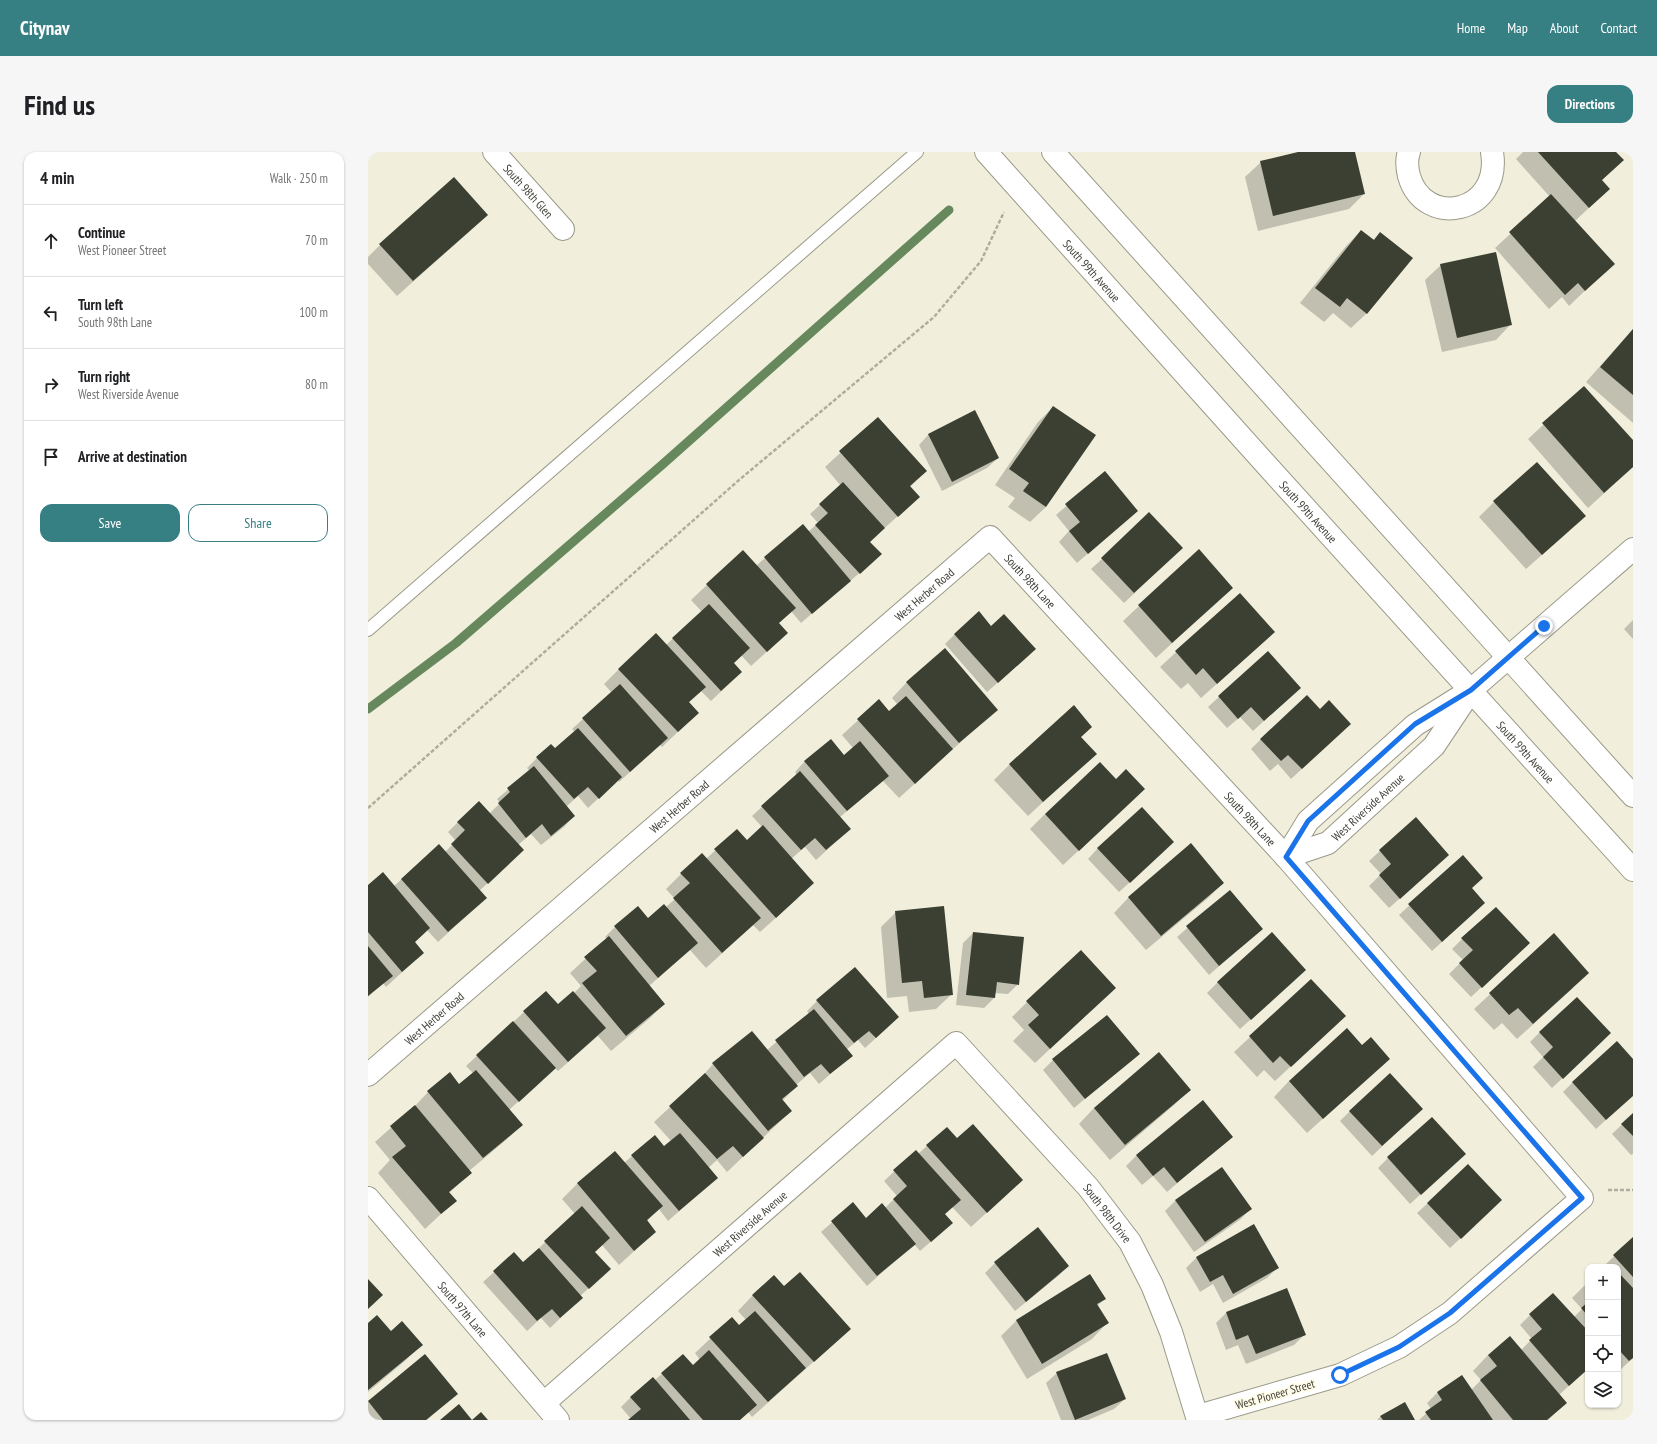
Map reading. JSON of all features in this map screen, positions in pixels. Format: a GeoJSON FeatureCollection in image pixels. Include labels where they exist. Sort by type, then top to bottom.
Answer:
{"type":"FeatureCollection","features":[{"type":"Feature","properties":{"kind":"street","name":"South 98th Glen"},"geometry":{"type":"LineString","coordinates":[[494,152],[563,229]]}},
{"type":"Feature","properties":{"kind":"street","name":"South 99th Avenue"},"geometry":{"type":"LineString","coordinates":[[986,152],[1633,870]]}},
{"type":"Feature","properties":{"kind":"street"},"geometry":{"type":"LineString","coordinates":[[1053,152],[1633,796]]}},
{"type":"Feature","properties":{"kind":"street"},"geometry":{"type":"LineString","coordinates":[[1409,152],[1407,170],[1411,183],[1418,194],[1429,203],[1443,208],[1458,208],[1472,203],[1484,193],[1491,180],[1494,165],[1492,152]]}},
{"type":"Feature","properties":{"kind":"street","name":"South 98th Lane"},"geometry":{"type":"LineString","coordinates":[[990,537],[1286,857],[1582,1198]]}},
{"type":"Feature","properties":{"kind":"street","name":"West Herber Road"},"geometry":{"type":"LineString","coordinates":[[368,1074],[990,537]]}},
{"type":"Feature","properties":{"kind":"street","name":"West Riverside Avenue"},"geometry":{"type":"LineString","coordinates":[[1286,857],[1308,821],[1415,724],[1471,690],[1633,549]]}},
{"type":"Feature","properties":{"kind":"street","name":"West Riverside Avenue"},"geometry":{"type":"LineString","coordinates":[[1286,857],[1328,842],[1429,752],[1471,690]]}},
{"type":"Feature","properties":{"kind":"street","name":"West Riverside Avenue"},"geometry":{"type":"LineString","coordinates":[[544,1403],[956,1044]]}},
{"type":"Feature","properties":{"kind":"street","name":"South 98th Drive"},"geometry":{"type":"LineString","coordinates":[[956,1044],[1088,1187],[1130,1242],[1152,1285],[1171,1332],[1198,1418]]}},
{"type":"Feature","properties":{"kind":"street","name":"South 97th Lane"},"geometry":{"type":"LineString","coordinates":[[368,1198],[558,1420]]}},
{"type":"Feature","properties":{"kind":"street","name":"West Pioneer Street"},"geometry":{"type":"LineString","coordinates":[[1198,1418],[1340,1375],[1399,1347],[1450,1313],[1582,1198]]}},
{"type":"Feature","properties":{"kind":"lane"},"geometry":{"type":"LineString","coordinates":[[368,630],[917,152]]}},
{"type":"Feature","properties":{"kind":"path"},"geometry":{"type":"LineString","coordinates":[[368,808],[739,480],[934,317],[981,262],[1004,212],[1018,188]]}},
{"type":"Feature","properties":{"kind":"building"},"geometry":{"type":"Polygon","coordinates":[[[1298,152],[1355,152],[1365,194],[1273,216],[1260,161],[1298,152]]]}},
{"type":"Feature","properties":{"kind":"building"},"geometry":{"type":"Polygon","coordinates":[[[1538,152],[1616,152],[1624,160],[1602,180],[1610,189],[1589,208],[1538,152]]]}},
{"type":"Feature","properties":{"kind":"building"},"geometry":{"type":"Polygon","coordinates":[[[454,177],[488,215],[413,281],[379,244],[454,177]]]}},
{"type":"Feature","properties":{"kind":"building"},"geometry":{"type":"Polygon","coordinates":[[[1551,194],[1615,264],[1585,291],[1578,283],[1565,295],[1509,232],[1551,194]]]}},
{"type":"Feature","properties":{"kind":"building"},"geometry":{"type":"Polygon","coordinates":[[[1361,230],[1374,240],[1380,232],[1413,258],[1367,314],[1347,298],[1340,307],[1315,288],[1361,230]]]}},
{"type":"Feature","properties":{"kind":"building"},"geometry":{"type":"Polygon","coordinates":[[[1496,252],[1512,325],[1457,338],[1440,264],[1496,252]]]}},
{"type":"Feature","properties":{"kind":"building"},"geometry":{"type":"Polygon","coordinates":[[[1633,329],[1633,395],[1600,367],[1633,329]]]}},
{"type":"Feature","properties":{"kind":"building"},"geometry":{"type":"Polygon","coordinates":[[[1584,386],[1633,440],[1633,467],[1604,493],[1542,423],[1584,386]]]}},
{"type":"Feature","properties":{"kind":"building"},"geometry":{"type":"Polygon","coordinates":[[[1053,406],[1096,435],[1046,507],[1023,491],[1029,483],[1009,469],[1053,406]]]}},
{"type":"Feature","properties":{"kind":"building"},"geometry":{"type":"Polygon","coordinates":[[[975,410],[999,458],[952,482],[928,434],[975,410]]]}},
{"type":"Feature","properties":{"kind":"building"},"geometry":{"type":"Polygon","coordinates":[[[878,417],[927,471],[910,486],[920,497],[898,517],[839,451],[878,417]]]}},
{"type":"Feature","properties":{"kind":"building"},"geometry":{"type":"Polygon","coordinates":[[[1537,462],[1586,516],[1542,555],[1493,501],[1537,462]]]}},
{"type":"Feature","properties":{"kind":"building"},"geometry":{"type":"Polygon","coordinates":[[[1105,471],[1138,511],[1088,554],[1069,531],[1080,522],[1065,504],[1105,471]]]}},
{"type":"Feature","properties":{"kind":"building"},"geometry":{"type":"Polygon","coordinates":[[[843,482],[885,528],[870,542],[882,554],[860,574],[815,525],[828,513],[819,504],[843,482]]]}},
{"type":"Feature","properties":{"kind":"building"},"geometry":{"type":"Polygon","coordinates":[[[1149,512],[1183,548],[1134,593],[1101,558],[1149,512]]]}},
{"type":"Feature","properties":{"kind":"building"},"geometry":{"type":"Polygon","coordinates":[[[803,524],[851,581],[812,614],[764,557],[803,524]]]}},
{"type":"Feature","properties":{"kind":"building"},"geometry":{"type":"Polygon","coordinates":[[[1199,549],[1233,588],[1172,643],[1138,605],[1199,549]]]}},
{"type":"Feature","properties":{"kind":"building"},"geometry":{"type":"Polygon","coordinates":[[[743,550],[796,608],[779,623],[788,633],[767,652],[706,584],[743,550]]]}},
{"type":"Feature","properties":{"kind":"building"},"geometry":{"type":"Polygon","coordinates":[[[1240,593],[1275,632],[1217,684],[1203,668],[1196,675],[1175,651],[1240,593]]]}},
{"type":"Feature","properties":{"kind":"building"},"geometry":{"type":"Polygon","coordinates":[[[709,604],[750,648],[734,663],[742,672],[721,691],[672,638],[709,604]]]}},
{"type":"Feature","properties":{"kind":"building"},"geometry":{"type":"Polygon","coordinates":[[[979,611],[991,626],[1004,614],[1036,649],[998,683],[954,634],[979,611]]]}},
{"type":"Feature","properties":{"kind":"building"},"geometry":{"type":"Polygon","coordinates":[[[656,633],[706,687],[689,702],[699,713],[678,732],[618,669],[656,633]]]}},
{"type":"Feature","properties":{"kind":"building"},"geometry":{"type":"Polygon","coordinates":[[[945,648],[998,710],[959,743],[906,682],[945,648]]]}},
{"type":"Feature","properties":{"kind":"building"},"geometry":{"type":"Polygon","coordinates":[[[1268,651],[1301,688],[1264,721],[1251,707],[1238,719],[1218,696],[1268,651]]]}},
{"type":"Feature","properties":{"kind":"building"},"geometry":{"type":"Polygon","coordinates":[[[620,684],[668,738],[630,772],[582,718],[620,684]]]}},
{"type":"Feature","properties":{"kind":"building"},"geometry":{"type":"Polygon","coordinates":[[[1307,695],[1320,709],[1329,700],[1351,724],[1302,769],[1288,755],[1281,761],[1260,739],[1307,695]]]}},
{"type":"Feature","properties":{"kind":"building"},"geometry":{"type":"Polygon","coordinates":[[[906,696],[953,749],[915,784],[857,719],[879,699],[889,711],[906,696]]]}},
{"type":"Feature","properties":{"kind":"building"},"geometry":{"type":"Polygon","coordinates":[[[1074,705],[1092,727],[1081,737],[1097,754],[1043,802],[1009,764],[1074,705]]]}},
{"type":"Feature","properties":{"kind":"building"},"geometry":{"type":"Polygon","coordinates":[[[578,728],[622,777],[599,799],[588,787],[574,799],[536,757],[551,744],[555,748],[578,728]]]}},
{"type":"Feature","properties":{"kind":"building"},"geometry":{"type":"Polygon","coordinates":[[[831,739],[844,755],[860,741],[889,776],[847,811],[804,761],[831,739]]]}},
{"type":"Feature","properties":{"kind":"building"},"geometry":{"type":"Polygon","coordinates":[[[1100,762],[1116,779],[1126,769],[1145,789],[1079,851],[1045,814],[1100,762]]]}},
{"type":"Feature","properties":{"kind":"building"},"geometry":{"type":"Polygon","coordinates":[[[534,766],[575,816],[551,836],[542,824],[526,838],[498,803],[510,792],[507,788],[534,766]]]}},
{"type":"Feature","properties":{"kind":"building"},"geometry":{"type":"Polygon","coordinates":[[[800,771],[851,829],[826,850],[815,838],[801,850],[761,806],[800,771]]]}},
{"type":"Feature","properties":{"kind":"building"},"geometry":{"type":"Polygon","coordinates":[[[479,801],[524,850],[488,884],[451,844],[465,830],[457,822],[479,801]]]}},
{"type":"Feature","properties":{"kind":"building"},"geometry":{"type":"Polygon","coordinates":[[[1142,807],[1174,842],[1130,883],[1097,848],[1142,807]]]}},
{"type":"Feature","properties":{"kind":"building"},"geometry":{"type":"Polygon","coordinates":[[[1416,817],[1449,855],[1400,899],[1379,875],[1391,864],[1379,850],[1416,817]]]}},
{"type":"Feature","properties":{"kind":"building"},"geometry":{"type":"Polygon","coordinates":[[[763,825],[814,883],[776,918],[714,849],[737,829],[747,840],[763,825]]]}},
{"type":"Feature","properties":{"kind":"building"},"geometry":{"type":"Polygon","coordinates":[[[1191,843],[1224,883],[1161,936],[1128,897],[1191,843]]]}},
{"type":"Feature","properties":{"kind":"building"},"geometry":{"type":"Polygon","coordinates":[[[439,844],[487,898],[448,932],[401,879],[439,844]]]}},
{"type":"Feature","properties":{"kind":"building"},"geometry":{"type":"Polygon","coordinates":[[[702,853],[761,918],[722,953],[673,898],[690,883],[680,873],[702,853]]]}},
{"type":"Feature","properties":{"kind":"building"},"geometry":{"type":"Polygon","coordinates":[[[1463,855],[1483,878],[1472,888],[1485,903],[1442,942],[1408,904],[1463,855]]]}},
{"type":"Feature","properties":{"kind":"building"},"geometry":{"type":"Polygon","coordinates":[[[383,872],[430,928],[415,942],[424,953],[402,972],[368,932],[368,885],[383,872]]]}},
{"type":"Feature","properties":{"kind":"building"},"geometry":{"type":"Polygon","coordinates":[[[1230,890],[1263,929],[1219,966],[1186,926],[1230,890]]]}},
{"type":"Feature","properties":{"kind":"building"},"geometry":{"type":"Polygon","coordinates":[[[664,904],[698,943],[658,978],[614,926],[638,906],[648,918],[664,904]]]}},
{"type":"Feature","properties":{"kind":"building"},"geometry":{"type":"Polygon","coordinates":[[[944,906],[953,995],[924,998],[922,981],[902,983],[895,911],[944,906]]]}},
{"type":"Feature","properties":{"kind":"building"},"geometry":{"type":"Polygon","coordinates":[[[1496,907],[1530,943],[1482,988],[1459,963],[1473,950],[1461,938],[1496,907]]]}},
{"type":"Feature","properties":{"kind":"building"},"geometry":{"type":"Polygon","coordinates":[[[973,932],[1024,937],[1019,985],[997,982],[995,998],[966,995],[973,932]]]}},
{"type":"Feature","properties":{"kind":"building"},"geometry":{"type":"Polygon","coordinates":[[[1272,932],[1306,970],[1251,1020],[1217,982],[1272,932]]]}},
{"type":"Feature","properties":{"kind":"building"},"geometry":{"type":"Polygon","coordinates":[[[1554,933],[1589,973],[1533,1024],[1518,1008],[1509,1015],[1489,993],[1554,933]]]}},
{"type":"Feature","properties":{"kind":"building"},"geometry":{"type":"Polygon","coordinates":[[[609,936],[665,1004],[626,1036],[582,983],[597,971],[584,957],[609,936]]]}},
{"type":"Feature","properties":{"kind":"building"},"geometry":{"type":"Polygon","coordinates":[[[368,946],[393,976],[368,996],[368,946]]]}},
{"type":"Feature","properties":{"kind":"building"},"geometry":{"type":"Polygon","coordinates":[[[1081,950],[1116,988],[1050,1049],[1028,1025],[1039,1015],[1026,1001],[1081,950]]]}},
{"type":"Feature","properties":{"kind":"building"},"geometry":{"type":"Polygon","coordinates":[[[855,967],[899,1017],[876,1038],[869,1031],[854,1043],[816,1000],[855,967]]]}},
{"type":"Feature","properties":{"kind":"building"},"geometry":{"type":"Polygon","coordinates":[[[1311,979],[1346,1016],[1291,1067],[1280,1056],[1273,1063],[1249,1036],[1311,979]]]}},
{"type":"Feature","properties":{"kind":"building"},"geometry":{"type":"Polygon","coordinates":[[[546,991],[558,1004],[573,991],[606,1028],[568,1062],[523,1011],[546,991]]]}},
{"type":"Feature","properties":{"kind":"building"},"geometry":{"type":"Polygon","coordinates":[[[1577,997],[1611,1033],[1563,1079],[1543,1057],[1553,1047],[1539,1032],[1577,997]]]}},
{"type":"Feature","properties":{"kind":"building"},"geometry":{"type":"Polygon","coordinates":[[[814,1009],[853,1056],[830,1074],[821,1064],[804,1077],[775,1040],[814,1009]]]}},
{"type":"Feature","properties":{"kind":"building"},"geometry":{"type":"Polygon","coordinates":[[[1107,1015],[1140,1054],[1085,1099],[1052,1059],[1107,1015]]]}},
{"type":"Feature","properties":{"kind":"building"},"geometry":{"type":"Polygon","coordinates":[[[513,1021],[556,1068],[519,1102],[476,1055],[513,1021]]]}},
{"type":"Feature","properties":{"kind":"building"},"geometry":{"type":"Polygon","coordinates":[[[1347,1028],[1362,1045],[1371,1037],[1390,1059],[1323,1119],[1289,1081],[1347,1028]]]}},
{"type":"Feature","properties":{"kind":"building"},"geometry":{"type":"Polygon","coordinates":[[[752,1031],[798,1086],[782,1099],[792,1111],[768,1131],[712,1063],[752,1031]]]}},
{"type":"Feature","properties":{"kind":"building"},"geometry":{"type":"Polygon","coordinates":[[[1617,1041],[1633,1059],[1633,1096],[1606,1120],[1572,1082],[1617,1041]]]}},
{"type":"Feature","properties":{"kind":"building"},"geometry":{"type":"Polygon","coordinates":[[[1159,1052],[1191,1090],[1125,1145],[1094,1108],[1159,1052]]]}},
{"type":"Feature","properties":{"kind":"building"},"geometry":{"type":"Polygon","coordinates":[[[476,1070],[523,1125],[483,1158],[427,1091],[450,1072],[459,1084],[476,1070]]]}},
{"type":"Feature","properties":{"kind":"building"},"geometry":{"type":"Polygon","coordinates":[[[705,1073],[764,1138],[743,1157],[733,1146],[717,1159],[669,1106],[705,1073]]]}},
{"type":"Feature","properties":{"kind":"building"},"geometry":{"type":"Polygon","coordinates":[[[1390,1073],[1423,1109],[1382,1146],[1349,1111],[1390,1073]]]}},
{"type":"Feature","properties":{"kind":"building"},"geometry":{"type":"Polygon","coordinates":[[[1203,1100],[1233,1137],[1177,1183],[1164,1167],[1153,1176],[1136,1155],[1203,1100]]]}},
{"type":"Feature","properties":{"kind":"building"},"geometry":{"type":"Polygon","coordinates":[[[415,1105],[472,1173],[449,1192],[457,1201],[441,1214],[392,1157],[406,1146],[390,1126],[415,1105]]]}},
{"type":"Feature","properties":{"kind":"building"},"geometry":{"type":"Polygon","coordinates":[[[1633,1113],[1633,1136],[1621,1124],[1633,1113]]]}},
{"type":"Feature","properties":{"kind":"building"},"geometry":{"type":"Polygon","coordinates":[[[1432,1117],[1466,1154],[1421,1195],[1387,1157],[1432,1117]]]}},
{"type":"Feature","properties":{"kind":"building"},"geometry":{"type":"Polygon","coordinates":[[[973,1124],[1023,1180],[987,1213],[926,1145],[947,1127],[957,1138],[973,1124]]]}},
{"type":"Feature","properties":{"kind":"building"},"geometry":{"type":"Polygon","coordinates":[[[680,1133],[718,1178],[679,1211],[631,1155],[655,1135],[664,1146],[680,1133]]]}},
{"type":"Feature","properties":{"kind":"building"},"geometry":{"type":"Polygon","coordinates":[[[916,1150],[961,1200],[945,1214],[953,1223],[931,1242],[893,1199],[907,1186],[893,1170],[916,1150]]]}},
{"type":"Feature","properties":{"kind":"building"},"geometry":{"type":"Polygon","coordinates":[[[615,1151],[663,1206],[647,1220],[656,1232],[634,1251],[577,1183],[615,1151]]]}},
{"type":"Feature","properties":{"kind":"building"},"geometry":{"type":"Polygon","coordinates":[[[1468,1164],[1502,1200],[1461,1239],[1427,1203],[1468,1164]]]}},
{"type":"Feature","properties":{"kind":"building"},"geometry":{"type":"Polygon","coordinates":[[[1222,1167],[1252,1209],[1205,1242],[1175,1200],[1222,1167]]]}},
{"type":"Feature","properties":{"kind":"building"},"geometry":{"type":"Polygon","coordinates":[[[853,1202],[866,1218],[882,1203],[916,1244],[877,1276],[831,1221],[853,1202]]]}},
{"type":"Feature","properties":{"kind":"building"},"geometry":{"type":"Polygon","coordinates":[[[582,1206],[610,1238],[595,1252],[611,1269],[589,1289],[544,1241],[582,1206]]]}},
{"type":"Feature","properties":{"kind":"building"},"geometry":{"type":"Polygon","coordinates":[[[1254,1224],[1279,1268],[1233,1294],[1223,1275],[1210,1282],[1196,1257],[1254,1224]]]}},
{"type":"Feature","properties":{"kind":"building"},"geometry":{"type":"Polygon","coordinates":[[[1038,1227],[1069,1266],[1026,1302],[994,1262],[1038,1227]]]}},
{"type":"Feature","properties":{"kind":"building"},"geometry":{"type":"Polygon","coordinates":[[[1633,1237],[1633,1277],[1613,1255],[1633,1237]]]}},
{"type":"Feature","properties":{"kind":"building"},"geometry":{"type":"Polygon","coordinates":[[[539,1248],[583,1298],[560,1318],[552,1309],[537,1321],[493,1271],[514,1252],[523,1262],[539,1248]]]}},
{"type":"Feature","properties":{"kind":"building"},"geometry":{"type":"Polygon","coordinates":[[[800,1272],[851,1329],[814,1362],[752,1295],[774,1275],[784,1286],[800,1272]]]}},
{"type":"Feature","properties":{"kind":"building"},"geometry":{"type":"Polygon","coordinates":[[[1090,1274],[1106,1299],[1097,1304],[1109,1323],[1042,1364],[1016,1320],[1090,1274]]]}},
{"type":"Feature","properties":{"kind":"building"},"geometry":{"type":"Polygon","coordinates":[[[1621,1275],[1633,1288],[1633,1358],[1629,1361],[1621,1352],[1621,1275]]]}},
{"type":"Feature","properties":{"kind":"building"},"geometry":{"type":"Polygon","coordinates":[[[368,1279],[383,1295],[368,1309],[368,1279]]]}},
{"type":"Feature","properties":{"kind":"building"},"geometry":{"type":"Polygon","coordinates":[[[1287,1288],[1306,1335],[1256,1354],[1248,1335],[1236,1340],[1226,1312],[1287,1288]]]}},
{"type":"Feature","properties":{"kind":"building"},"geometry":{"type":"Polygon","coordinates":[[[1553,1293],[1585,1328],[1585,1372],[1569,1386],[1529,1340],[1542,1329],[1529,1314],[1553,1293]]]}},
{"type":"Feature","properties":{"kind":"building"},"geometry":{"type":"Polygon","coordinates":[[[1585,1305],[1585,1313],[1581,1308],[1585,1305]]]}},
{"type":"Feature","properties":{"kind":"building"},"geometry":{"type":"Polygon","coordinates":[[[755,1311],[806,1368],[768,1402],[709,1337],[732,1317],[739,1325],[755,1311]]]}},
{"type":"Feature","properties":{"kind":"building"},"geometry":{"type":"Polygon","coordinates":[[[377,1315],[391,1331],[402,1321],[423,1345],[368,1390],[368,1323],[377,1315]]]}},
{"type":"Feature","properties":{"kind":"building"},"geometry":{"type":"Polygon","coordinates":[[[1510,1336],[1567,1403],[1547,1420],[1513,1420],[1480,1380],[1497,1366],[1488,1355],[1510,1336]]]}},
{"type":"Feature","properties":{"kind":"building"},"geometry":{"type":"Polygon","coordinates":[[[709,1350],[757,1405],[740,1420],[703,1420],[661,1373],[683,1354],[693,1365],[709,1350]]]}},
{"type":"Feature","properties":{"kind":"building"},"geometry":{"type":"Polygon","coordinates":[[[1107,1353],[1126,1399],[1075,1420],[1056,1372],[1107,1353]]]}},
{"type":"Feature","properties":{"kind":"building"},"geometry":{"type":"Polygon","coordinates":[[[425,1354],[458,1394],[426,1420],[383,1420],[368,1401],[425,1354]]]}},
{"type":"Feature","properties":{"kind":"building"},"geometry":{"type":"Polygon","coordinates":[[[1462,1375],[1493,1420],[1431,1420],[1425,1412],[1442,1400],[1437,1392],[1462,1375]]]}},
{"type":"Feature","properties":{"kind":"building"},"geometry":{"type":"Polygon","coordinates":[[[653,1377],[690,1420],[628,1420],[641,1409],[630,1397],[653,1377]]]}},
{"type":"Feature","properties":{"kind":"building"},"geometry":{"type":"Polygon","coordinates":[[[1405,1402],[1415,1420],[1383,1420],[1380,1416],[1405,1402]]]}},
{"type":"Feature","properties":{"kind":"building"},"geometry":{"type":"Polygon","coordinates":[[[459,1404],[472,1420],[440,1420],[459,1404]]]}},
{"type":"Feature","properties":{"kind":"building"},"geometry":{"type":"Polygon","coordinates":[[[481,1412],[488,1420],[472,1420],[481,1412]]]}},
{"type":"Feature","properties":{"kind":"waterway"},"geometry":{"type":"LineString","coordinates":[[368,709],[456,643],[663,464],[949,210]]}},
{"type":"Feature","properties":{"kind":"route"},"geometry":{"type":"LineString","coordinates":[[1340,1375],[1399,1347],[1450,1313],[1582,1198],[1286,857],[1308,821],[1415,724],[1471,690],[1544,626]]}}]}
